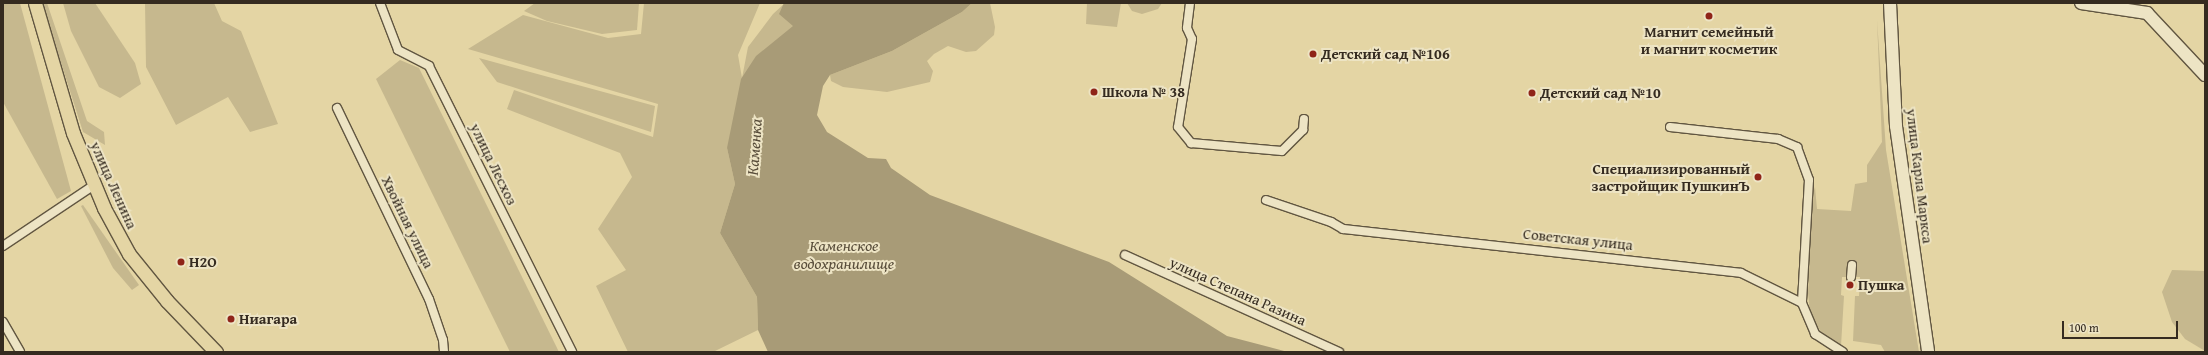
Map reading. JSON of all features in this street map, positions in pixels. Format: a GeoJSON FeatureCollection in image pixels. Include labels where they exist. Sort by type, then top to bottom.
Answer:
{"type":"FeatureCollection","features":[{"type":"Feature","properties":{"kind":"main road","name":"улица Ленина"},"geometry":{"type":"LineString","coordinates":[[35,3],[74,133],[94,186],[129,254],[167,301],[216,352]]}},
{"type":"Feature","properties":{"kind":"main road","name":"улица Карла Маркса"},"geometry":{"type":"LineString","coordinates":[[1890,3],[1896,126],[1928,352]]}},
{"type":"Feature","properties":{"kind":"main road"},"geometry":{"type":"LineString","coordinates":[[2081,3],[2147,13],[2205,75]]}},
{"type":"Feature","properties":{"kind":"street","name":"улица Лесхоз"},"geometry":{"type":"LineString","coordinates":[[380,3],[398,50],[429,66],[572,352]]}},
{"type":"Feature","properties":{"kind":"street"},"geometry":{"type":"LineString","coordinates":[[1190,3],[1187,28],[1192,39],[1178,127],[1191,143],[1282,151],[1304,130],[1304,119]]}},
{"type":"Feature","properties":{"kind":"street","name":"Хвойная улица"},"geometry":{"type":"LineString","coordinates":[[337,108],[429,299],[443,340],[444,352]]}},
{"type":"Feature","properties":{"kind":"street"},"geometry":{"type":"LineString","coordinates":[[1670,127],[1778,139],[1797,147],[1808,180],[1802,303],[1815,334],[1843,352]]}},
{"type":"Feature","properties":{"kind":"street"},"geometry":{"type":"LineString","coordinates":[[3,246],[94,186]]}},
{"type":"Feature","properties":{"kind":"street","name":"Советская улица"},"geometry":{"type":"LineString","coordinates":[[1266,200],[1331,222],[1343,229],[1741,273],[1802,303]]}},
{"type":"Feature","properties":{"kind":"street","name":"улица Степана Разина"},"geometry":{"type":"LineString","coordinates":[[1125,255],[1339,352]]}},
{"type":"Feature","properties":{"kind":"street"},"geometry":{"type":"LineString","coordinates":[[1851,277],[1852,265]]}},
{"type":"Feature","properties":{"kind":"street"},"geometry":{"type":"LineString","coordinates":[[3,322],[20,352]]}},
{"type":"Feature","properties":{"kind":"shaded area"},"geometry":{"type":"Polygon","coordinates":[[[3,3],[20,3],[71,191],[57,199],[3,102],[3,3]]]}},
{"type":"Feature","properties":{"kind":"shaded area"},"geometry":{"type":"Polygon","coordinates":[[[42,3],[47,3],[87,121],[104,132],[105,145],[83,132],[42,3]]]}},
{"type":"Feature","properties":{"kind":"shaded area"},"geometry":{"type":"Polygon","coordinates":[[[63,3],[95,3],[135,63],[141,84],[120,98],[99,87],[71,31],[63,3]]]}},
{"type":"Feature","properties":{"kind":"shaded area"},"geometry":{"type":"Polygon","coordinates":[[[145,3],[214,3],[222,21],[241,31],[278,124],[250,132],[228,97],[176,125],[146,67],[145,3]]]}},
{"type":"Feature","properties":{"kind":"shaded area"},"geometry":{"type":"Polygon","coordinates":[[[535,3],[639,3],[637,30],[602,34],[547,21],[524,11],[535,3]]]}},
{"type":"Feature","properties":{"kind":"shaded area"},"geometry":{"type":"Polygon","coordinates":[[[644,3],[760,3],[738,55],[742,78],[748,47],[773,14],[785,3],[848,3],[727,148],[735,184],[720,233],[757,297],[758,330],[713,352],[628,352],[596,286],[626,270],[598,229],[632,177],[620,153],[507,109],[514,90],[653,137],[658,104],[468,49],[523,15],[608,38],[641,34],[644,3]]]}},
{"type":"Feature","properties":{"kind":"shaded area"},"geometry":{"type":"Polygon","coordinates":[[[972,3],[990,3],[995,27],[994,35],[976,51],[966,52],[948,46],[934,54],[927,61],[933,71],[930,82],[887,92],[843,87],[831,81],[830,75],[892,51],[962,12],[972,3]]]}},
{"type":"Feature","properties":{"kind":"shaded area"},"geometry":{"type":"Polygon","coordinates":[[[1087,3],[1121,3],[1117,27],[1086,24],[1087,3]]]}},
{"type":"Feature","properties":{"kind":"shaded area"},"geometry":{"type":"Polygon","coordinates":[[[1127,3],[1162,3],[1158,9],[1142,14],[1132,11],[1127,3]]]}},
{"type":"Feature","properties":{"kind":"shaded area"},"geometry":{"type":"Polygon","coordinates":[[[1877,20],[1886,150],[1919,352],[1885,352],[1881,345],[1853,341],[1855,296],[1859,296],[1860,277],[1842,277],[1841,295],[1844,296],[1841,346],[1821,332],[1810,314],[1808,293],[1812,197],[1815,187],[1817,209],[1851,211],[1855,184],[1867,182],[1867,165],[1882,142],[1877,20]]]}},
{"type":"Feature","properties":{"kind":"shaded area"},"geometry":{"type":"Polygon","coordinates":[[[479,58],[655,106],[651,132],[497,82],[479,58]]]}},
{"type":"Feature","properties":{"kind":"shaded area"},"geometry":{"type":"Polygon","coordinates":[[[400,60],[419,68],[559,352],[510,352],[376,79],[400,60]]]}},
{"type":"Feature","properties":{"kind":"shaded area"},"geometry":{"type":"Polygon","coordinates":[[[83,205],[139,285],[132,290],[113,268],[81,206],[83,205]]]}},
{"type":"Feature","properties":{"kind":"shaded area"},"geometry":{"type":"Polygon","coordinates":[[[2172,270],[2205,271],[2205,351],[2185,339],[2172,322],[2162,292],[2172,270]]]}},
{"type":"Feature","properties":{"kind":"water","name":"Каменское водохранилище"},"geometry":{"type":"Polygon","coordinates":[[[784,3],[972,3],[962,12],[892,51],[830,75],[823,86],[817,115],[827,132],[868,158],[886,159],[891,168],[930,195],[1109,262],[1227,336],[1288,352],[768,352],[758,330],[757,297],[720,233],[735,184],[727,148],[741,79],[756,56],[793,26],[779,14],[784,3]]]}},
{"type":"Feature","properties":{"kind":"place","name":"Магнит семейный и магнит косметик"},"geometry":{"type":"Point","coordinates":[1709,16]}},
{"type":"Feature","properties":{"kind":"place","name":"Детский сад №106"},"geometry":{"type":"Point","coordinates":[1313,54]}},
{"type":"Feature","properties":{"kind":"place","name":"Школа № 38"},"geometry":{"type":"Point","coordinates":[1094,92]}},
{"type":"Feature","properties":{"kind":"place","name":"Детский сад №10"},"geometry":{"type":"Point","coordinates":[1532,93]}},
{"type":"Feature","properties":{"kind":"place","name":"Специализированный застройщик ПушкинЪ"},"geometry":{"type":"Point","coordinates":[1758,177]}},
{"type":"Feature","properties":{"kind":"place","name":"H2O"},"geometry":{"type":"Point","coordinates":[181,262]}},
{"type":"Feature","properties":{"kind":"place","name":"Пушка"},"geometry":{"type":"Point","coordinates":[1850,285]}},
{"type":"Feature","properties":{"kind":"place","name":"Ниагара"},"geometry":{"type":"Point","coordinates":[231,319]}},
{"type":"Feature","properties":{"kind":"water label","name":"Каменка"},"geometry":{"type":"Point","coordinates":[754,147]}}]}
